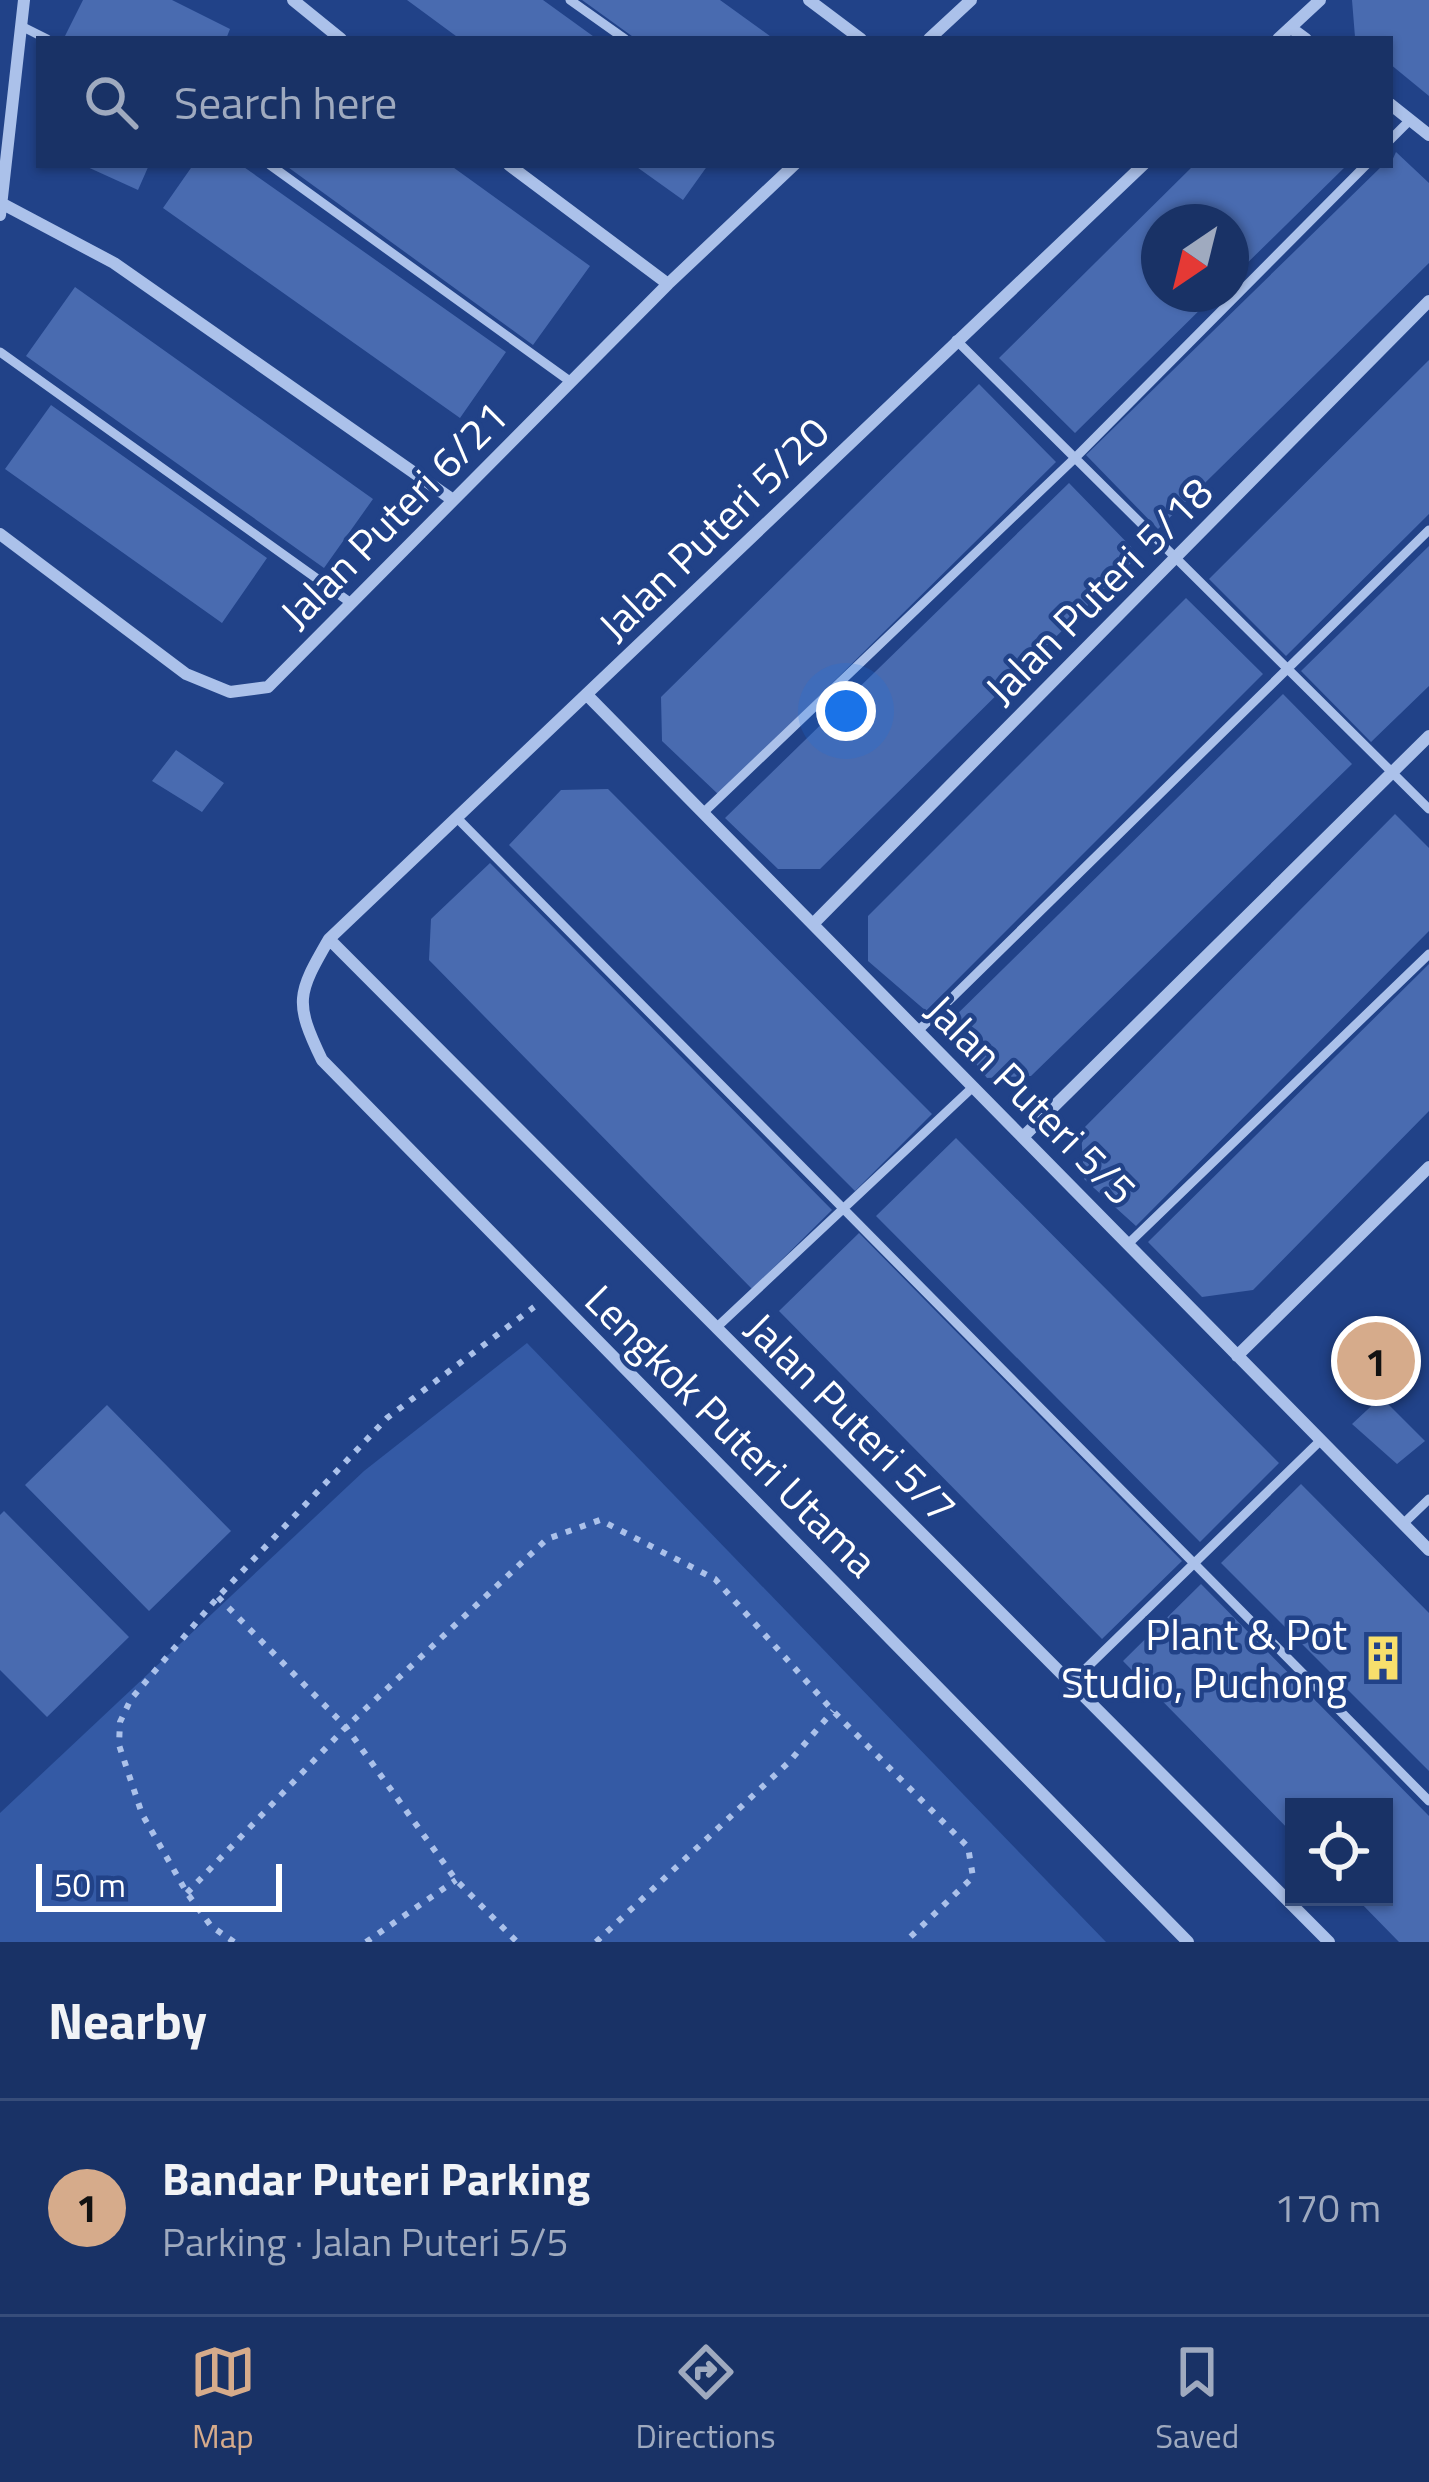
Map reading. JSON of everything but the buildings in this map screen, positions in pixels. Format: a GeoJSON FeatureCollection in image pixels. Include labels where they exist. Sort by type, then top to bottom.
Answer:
{"type":"FeatureCollection","features":[{"type":"Feature","properties":{"kind":"street"},"geometry":{"type":"LineString","coordinates":[[0,215],[24,0]]}},
{"type":"Feature","properties":{"kind":"street"},"geometry":{"type":"LineString","coordinates":[[293,0],[337,36]]}},
{"type":"Feature","properties":{"kind":"street"},"geometry":{"type":"LineString","coordinates":[[809,0],[858,36]]}},
{"type":"Feature","properties":{"kind":"street"},"geometry":{"type":"LineString","coordinates":[[932,36],[971,0]]}},
{"type":"Feature","properties":{"kind":"street"},"geometry":{"type":"LineString","coordinates":[[1282,36],[1320,0]]}},
{"type":"Feature","properties":{"kind":"street"},"geometry":{"type":"LineString","coordinates":[[1291,28],[1302,36]]}},
{"type":"Feature","properties":{"kind":"street"},"geometry":{"type":"LineString","coordinates":[[1393,106],[1429,135]]}},
{"type":"Feature","properties":{"kind":"street"},"geometry":{"type":"LineString","coordinates":[[513,168],[668,284]]}},
{"type":"Feature","properties":{"kind":"street","name":"Jalan Puteri 6/21"},"geometry":{"type":"LineString","coordinates":[[0,534],[186,674],[230,692],[268,687],[668,284],[791,168]]}},
{"type":"Feature","properties":{"kind":"street","name":"Jalan Puteri 5/20"},"geometry":{"type":"LineString","coordinates":[[329,939],[1140,168]]}},
{"type":"Feature","properties":{"kind":"street"},"geometry":{"type":"LineString","coordinates":[[2,203],[114,263],[453,500]]}},
{"type":"Feature","properties":{"kind":"street","name":"Jalan Puteri 5/18"},"geometry":{"type":"LineString","coordinates":[[813,925],[1429,301]]}},
{"type":"Feature","properties":{"kind":"street","name":"Jalan Puteri 5/5"},"geometry":{"type":"LineString","coordinates":[[587,695],[1429,1550]]}},
{"type":"Feature","properties":{"kind":"street"},"geometry":{"type":"LineString","coordinates":[[1023,1137],[1429,736]]}},
{"type":"Feature","properties":{"kind":"street","name":"Lengkok Puteri Utama"},"geometry":{"type":"LineString","coordinates":[[329,939],[300,989],[301,1016],[322,1060],[1189,1942]]}},
{"type":"Feature","properties":{"kind":"street","name":"Jalan Puteri 5/7"},"geometry":{"type":"LineString","coordinates":[[329,939],[1329,1942]]}},
{"type":"Feature","properties":{"kind":"street"},"geometry":{"type":"LineString","coordinates":[[1238,1356],[1429,1167]]}},
{"type":"Feature","properties":{"kind":"lane"},"geometry":{"type":"LineString","coordinates":[[570,0],[621,36]]}},
{"type":"Feature","properties":{"kind":"lane"},"geometry":{"type":"LineString","coordinates":[[21,26],[41,36]]}},
{"type":"Feature","properties":{"kind":"lane"},"geometry":{"type":"LineString","coordinates":[[1393,137],[1410,120]]}},
{"type":"Feature","properties":{"kind":"lane"},"geometry":{"type":"LineString","coordinates":[[274,168],[571,382]]}},
{"type":"Feature","properties":{"kind":"lane"},"geometry":{"type":"LineString","coordinates":[[703,813],[1075,458],[1363,168]]}},
{"type":"Feature","properties":{"kind":"lane"},"geometry":{"type":"LineString","coordinates":[[956,339],[1429,809]]}},
{"type":"Feature","properties":{"kind":"lane"},"geometry":{"type":"LineString","coordinates":[[0,352],[351,603]]}},
{"type":"Feature","properties":{"kind":"lane"},"geometry":{"type":"LineString","coordinates":[[918,1031],[1429,530]]}},
{"type":"Feature","properties":{"kind":"lane"},"geometry":{"type":"LineString","coordinates":[[457,818],[1429,1801]]}},
{"type":"Feature","properties":{"kind":"lane"},"geometry":{"type":"LineString","coordinates":[[1127,1244],[1429,953]]}},
{"type":"Feature","properties":{"kind":"lane"},"geometry":{"type":"LineString","coordinates":[[716,1328],[973,1087]]}},
{"type":"Feature","properties":{"kind":"lane"},"geometry":{"type":"LineString","coordinates":[[1072,1683],[1321,1440]]}},
{"type":"Feature","properties":{"kind":"lane"},"geometry":{"type":"LineString","coordinates":[[1403,1524],[1429,1499]]}},
{"type":"Feature","properties":{"kind":"path"},"geometry":{"type":"LineString","coordinates":[[234,1942],[211,1926],[187,1893],[142,1814],[119,1744],[120,1722],[131,1699],[218,1597],[387,1418],[551,1294]]}},
{"type":"Feature","properties":{"kind":"path"},"geometry":{"type":"LineString","coordinates":[[187,1893],[346,1727],[547,1540],[601,1520],[715,1579],[832,1711],[968,1846],[973,1877],[905,1942]]}},
{"type":"Feature","properties":{"kind":"path"},"geometry":{"type":"LineString","coordinates":[[218,1597],[346,1727],[456,1880],[517,1942]]}},
{"type":"Feature","properties":{"kind":"path"},"geometry":{"type":"LineString","coordinates":[[596,1942],[789,1762],[832,1711]]}},
{"type":"Feature","properties":{"kind":"path"},"geometry":{"type":"LineString","coordinates":[[366,1942],[456,1880]]}},
{"type":"Feature","properties":{"kind":"shaded area"},"geometry":{"type":"Polygon","coordinates":[[[527,1343],[1106,1942],[0,1942],[0,1813],[364,1471],[527,1343]]]}},
{"type":"Feature","properties":{"kind":"place","name":"Bandar Puteri Parking"},"geometry":{"type":"Point","coordinates":[1376,1361]}},
{"type":"Feature","properties":{"kind":"place","name":"Plant & Pot Studio, Puchong"},"geometry":{"type":"Point","coordinates":[1383,1658]}}]}
